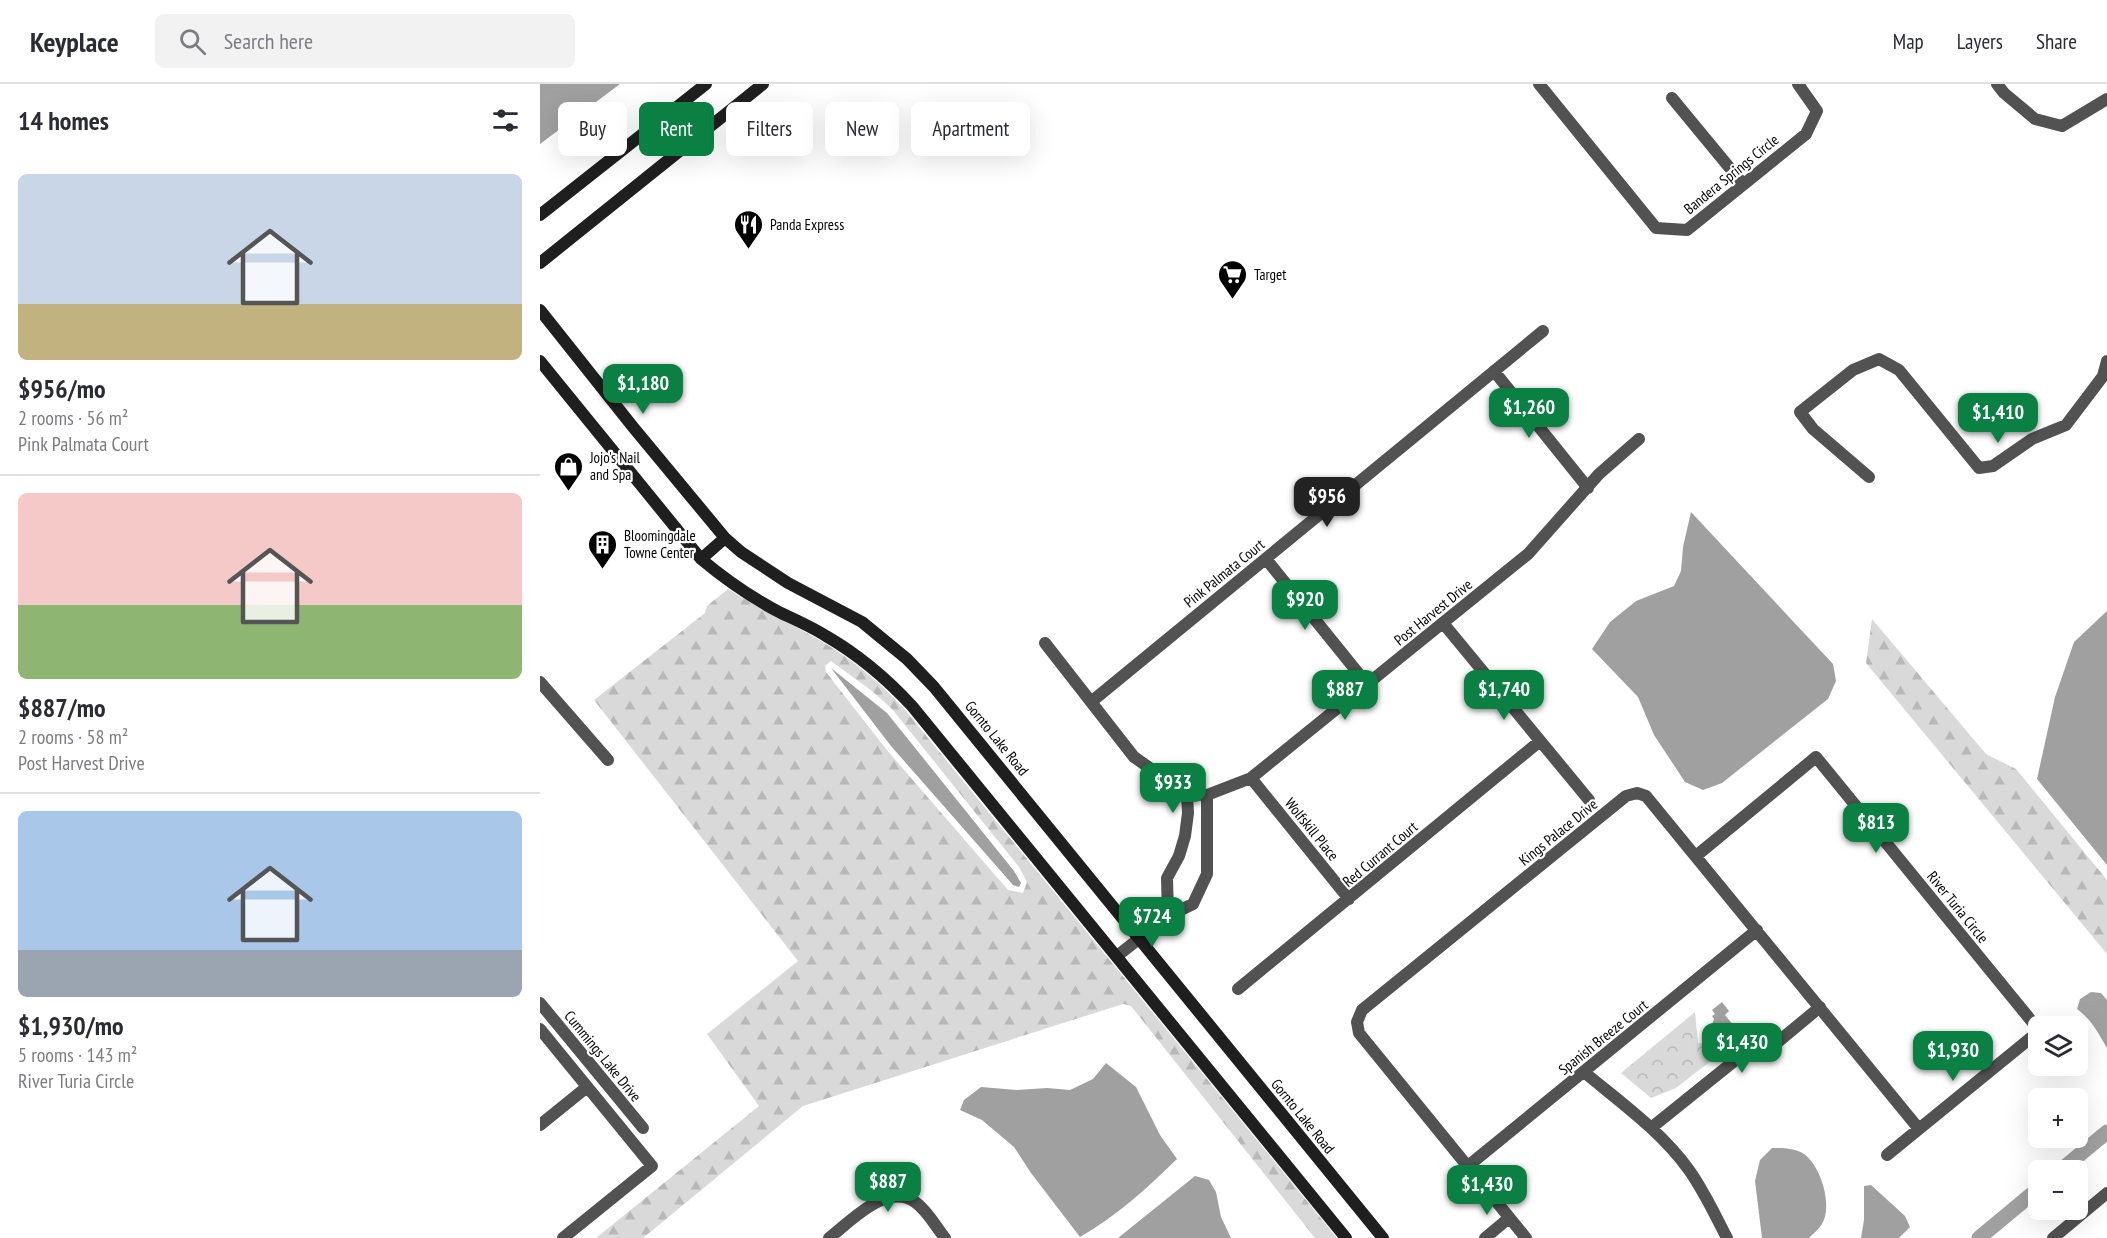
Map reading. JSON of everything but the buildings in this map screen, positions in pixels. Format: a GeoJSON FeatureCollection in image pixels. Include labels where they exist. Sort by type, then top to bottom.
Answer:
{"type":"FeatureCollection","features":[{"type":"Feature","properties":{"kind":"street"},"geometry":{"type":"LineString","coordinates":[[540,215],[706,84]]}},
{"type":"Feature","properties":{"kind":"street"},"geometry":{"type":"LineString","coordinates":[[540,263],[763,84]]}},
{"type":"Feature","properties":{"kind":"street","name":"Bandera Springs Circle"},"geometry":{"type":"LineString","coordinates":[[1544,86],[1656,228],[1687,230],[1806,134],[1817,111],[1798,84]]}},
{"type":"Feature","properties":{"kind":"street"},"geometry":{"type":"LineString","coordinates":[[1997,84],[2004,93],[2035,119],[2062,126],[2107,99]]}},
{"type":"Feature","properties":{"kind":"street"},"geometry":{"type":"LineString","coordinates":[[1672,98],[1743,184]]}},
{"type":"Feature","properties":{"kind":"street","name":"Gornto Lake Road"},"geometry":{"type":"LineString","coordinates":[[540,310],[725,538],[741,552],[788,583],[862,622],[921,673],[961,718],[1383,1238]]}},
{"type":"Feature","properties":{"kind":"street","name":"Pink Palmata Court"},"geometry":{"type":"LineString","coordinates":[[1091,702],[1543,331]]}},
{"type":"Feature","properties":{"kind":"street"},"geometry":{"type":"LineString","coordinates":[[1869,477],[1813,429],[1800,412],[1852,370],[1879,359],[1899,370],[1979,468],[1993,466],[2032,439],[2066,425],[2103,376],[2107,361]]}},
{"type":"Feature","properties":{"kind":"street"},"geometry":{"type":"LineString","coordinates":[[540,361],[701,558],[721,576],[747,594],[836,641],[896,689],[941,740],[1347,1238]]}},
{"type":"Feature","properties":{"kind":"street"},"geometry":{"type":"LineString","coordinates":[[1494,371],[1588,488]]}},
{"type":"Feature","properties":{"kind":"street","name":"Post Harvest Drive"},"geometry":{"type":"LineString","coordinates":[[1187,794],[1206,795],[1251,778],[1528,554],[1599,474],[1639,439]]}},
{"type":"Feature","properties":{"kind":"street"},"geometry":{"type":"LineString","coordinates":[[701,558],[725,538]]}},
{"type":"Feature","properties":{"kind":"street"},"geometry":{"type":"LineString","coordinates":[[1266,559],[1367,684]]}},
{"type":"Feature","properties":{"kind":"street"},"geometry":{"type":"LineString","coordinates":[[1443,623],[1589,801]]}},
{"type":"Feature","properties":{"kind":"street"},"geometry":{"type":"LineString","coordinates":[[1045,643],[1134,757],[1187,794],[1188,813],[1185,836],[1179,856],[1167,878],[1168,916]]}},
{"type":"Feature","properties":{"kind":"street"},"geometry":{"type":"LineString","coordinates":[[540,682],[608,760]]}},
{"type":"Feature","properties":{"kind":"street","name":"Red Currant Court"},"geometry":{"type":"LineString","coordinates":[[1238,989],[1540,741]]}},
{"type":"Feature","properties":{"kind":"street","name":"River Turia Circle"},"geometry":{"type":"LineString","coordinates":[[1696,856],[1816,757],[2028,1018]]}},
{"type":"Feature","properties":{"kind":"street","name":"Wolfskill Place"},"geometry":{"type":"LineString","coordinates":[[1251,778],[1349,899]]}},
{"type":"Feature","properties":{"kind":"street","name":"Kings Palace Drive"},"geometry":{"type":"LineString","coordinates":[[1526,1238],[1359,1033],[1357,1022],[1362,1010],[1626,796],[1637,793],[1646,796],[1919,1129]]}},
{"type":"Feature","properties":{"kind":"street"},"geometry":{"type":"LineString","coordinates":[[1117,956],[1168,916],[1193,904],[1207,874],[1206,795]]}},
{"type":"Feature","properties":{"kind":"street","name":"Spanish Breeze Court"},"geometry":{"type":"LineString","coordinates":[[1468,1166],[1757,930]]}},
{"type":"Feature","properties":{"kind":"street","name":"Cummings Lake Drive"},"geometry":{"type":"LineString","coordinates":[[540,1003],[643,1128]]}},
{"type":"Feature","properties":{"kind":"street"},"geometry":{"type":"LineString","coordinates":[[1651,1128],[1738,1058],[1765,1051],[1820,1007]]}},
{"type":"Feature","properties":{"kind":"street"},"geometry":{"type":"LineString","coordinates":[[540,1029],[652,1166],[563,1238]]}},
{"type":"Feature","properties":{"kind":"street","name":"River Turia Circle"},"geometry":{"type":"LineString","coordinates":[[1887,1155],[2028,1038]]}},
{"type":"Feature","properties":{"kind":"street"},"geometry":{"type":"LineString","coordinates":[[1584,1072],[1651,1128],[1671,1148],[1689,1170],[1727,1238]]}},
{"type":"Feature","properties":{"kind":"street"},"geometry":{"type":"LineString","coordinates":[[540,1125],[587,1087]]}},
{"type":"Feature","properties":{"kind":"street"},"geometry":{"type":"LineString","coordinates":[[2053,1238],[2107,1193]]}},
{"type":"Feature","properties":{"kind":"street"},"geometry":{"type":"LineString","coordinates":[[829,1238],[871,1204],[896,1196],[916,1202],[945,1238]]}},
{"type":"Feature","properties":{"kind":"street"},"geometry":{"type":"LineString","coordinates":[[1485,1238],[1509,1218]]}},
{"type":"Feature","properties":{"kind":"green space"},"geometry":{"type":"Polygon","coordinates":[[[728,589],[833,648],[887,691],[906,711],[1337,1238],[1315,1238],[1131,1006],[1123,1004],[803,1106],[643,1238],[596,1238],[759,1106],[707,1034],[798,961],[594,700],[705,613],[707,606],[728,589]],[[831,661],[825,666],[826,672],[886,749],[1008,890],[1023,893],[1027,882],[1019,867],[892,709],[831,661]]]}},
{"type":"Feature","properties":{"kind":"green space"},"geometry":{"type":"Polygon","coordinates":[[[1872,619],[1986,754],[2016,769],[2107,880],[2107,954],[1866,663],[1872,619]]]}},
{"type":"Feature","properties":{"kind":"green space"},"geometry":{"type":"Polygon","coordinates":[[[1695,1012],[1698,1043],[1729,1047],[1676,1088],[1651,1098],[1621,1073],[1695,1012]]]}},
{"type":"Feature","properties":{"kind":"shaded area"},"geometry":{"type":"Polygon","coordinates":[[[540,84],[620,84],[596,102],[558,102],[558,130],[540,144],[540,84]]]}},
{"type":"Feature","properties":{"kind":"shaded area"},"geometry":{"type":"Polygon","coordinates":[[[1691,512],[1833,664],[1836,681],[1828,699],[1722,783],[1703,790],[1685,782],[1654,735],[1638,697],[1592,649],[1610,622],[1636,601],[1674,586],[1681,571],[1683,547],[1691,512]]]}},
{"type":"Feature","properties":{"kind":"shaded area"},"geometry":{"type":"Polygon","coordinates":[[[2107,611],[2107,865],[2037,779],[2055,697],[2074,642],[2107,611]]]}},
{"type":"Feature","properties":{"kind":"shaded area"},"geometry":{"type":"Polygon","coordinates":[[[831,668],[887,713],[1014,871],[1021,883],[1019,887],[1013,885],[891,746],[831,668]]]}},
{"type":"Feature","properties":{"kind":"shaded area"},"geometry":{"type":"Polygon","coordinates":[[[2091,992],[2101,993],[2107,1000],[2107,1048],[2088,1016],[2077,1009],[2080,999],[2091,992]]]}},
{"type":"Feature","properties":{"kind":"shaded area"},"geometry":{"type":"Polygon","coordinates":[[[1722,1002],[1729,1011],[1725,1015],[1734,1026],[1738,1023],[1745,1032],[1736,1039],[1734,1036],[1729,1039],[1727,1036],[1725,1038],[1723,1036],[1714,1037],[1710,1029],[1714,1019],[1712,1016],[1715,1014],[1712,1010],[1722,1002]]]}},
{"type":"Feature","properties":{"kind":"shaded area"},"geometry":{"type":"Polygon","coordinates":[[[1106,1063],[1136,1087],[1160,1135],[1177,1159],[1119,1211],[1080,1237],[1014,1147],[982,1120],[960,1110],[964,1100],[981,1087],[1070,1090],[1093,1079],[1106,1063]]]}},
{"type":"Feature","properties":{"kind":"shaded area"},"geometry":{"type":"Polygon","coordinates":[[[1772,1148],[1793,1149],[1800,1152],[1816,1167],[1824,1187],[1826,1207],[1821,1226],[1809,1238],[1762,1238],[1755,1181],[1760,1160],[1772,1148]]]}},
{"type":"Feature","properties":{"kind":"shaded area"},"geometry":{"type":"Polygon","coordinates":[[[1195,1176],[1209,1180],[1216,1192],[1221,1217],[1231,1238],[1118,1238],[1195,1176]]]}},
{"type":"Feature","properties":{"kind":"shaded area"},"geometry":{"type":"Polygon","coordinates":[[[1871,1185],[1905,1216],[1910,1227],[1899,1238],[1861,1238],[1864,1220],[1864,1186],[1871,1185]]]}},
{"type":"Feature","properties":{"kind":"waterway"},"geometry":{"type":"LineString","coordinates":[[2073,1160],[2107,1132]]}},
{"type":"Feature","properties":{"kind":"waterway"},"geometry":{"type":"LineString","coordinates":[[1979,1238],[2028,1197]]}},
{"type":"Feature","properties":{"kind":"place","name":"Panda Express"},"geometry":{"type":"Point","coordinates":[749,250]}},
{"type":"Feature","properties":{"kind":"place","name":"Target"},"geometry":{"type":"Point","coordinates":[1233,300]}},
{"type":"Feature","properties":{"kind":"place","name":"Jojo's Nail and Spa"},"geometry":{"type":"Point","coordinates":[569,492]}},
{"type":"Feature","properties":{"kind":"place","name":"Bloomingdale Towne Center"},"geometry":{"type":"Point","coordinates":[603,570]}}]}
